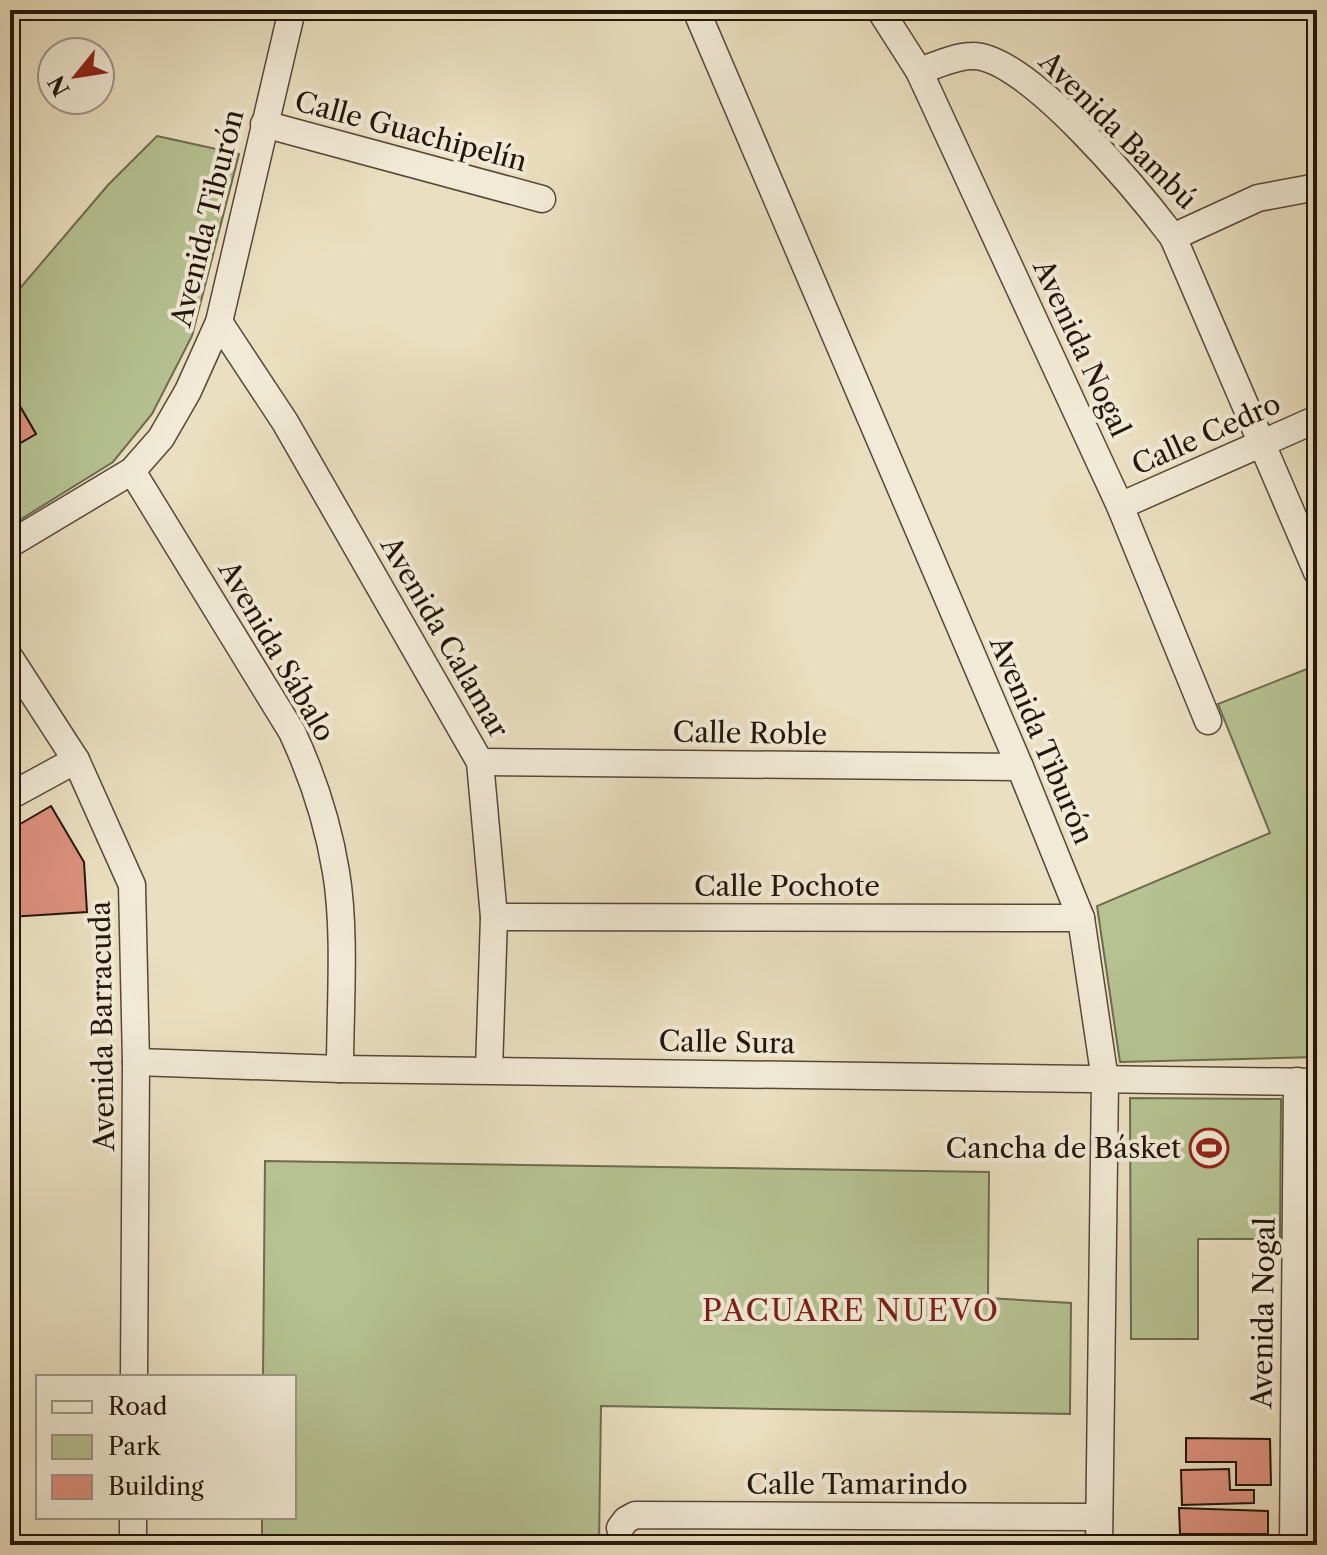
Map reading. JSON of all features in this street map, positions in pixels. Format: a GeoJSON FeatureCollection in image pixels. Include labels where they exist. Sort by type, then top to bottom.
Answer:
{"type":"FeatureCollection","features":[{"type":"Feature","properties":{"kind":"street","name":"Avenida Tiburón"},"geometry":{"type":"LineString","coordinates":[[10,544],[132,471],[168,426],[188,391],[219,322],[292,10]]}},
{"type":"Feature","properties":{"kind":"street","name":"Avenida Tiburón"},"geometry":{"type":"LineString","coordinates":[[696,10],[1020,767],[1081,918],[1105,1080],[1099,1545]]}},
{"type":"Feature","properties":{"kind":"street","name":"Avenida Nogal"},"geometry":{"type":"LineString","coordinates":[[880,10],[919,71],[1120,506],[1208,721]]}},
{"type":"Feature","properties":{"kind":"street","name":"Avenida Bambú"},"geometry":{"type":"LineString","coordinates":[[919,71],[973,55],[1004,65],[1030,82],[1142,196],[1173,237],[1258,198],[1317,187]]}},
{"type":"Feature","properties":{"kind":"street","name":"Calle Guachipelín"},"geometry":{"type":"LineString","coordinates":[[264,124],[542,199]]}},
{"type":"Feature","properties":{"kind":"street"},"geometry":{"type":"LineString","coordinates":[[1173,237],[1317,572]]}},
{"type":"Feature","properties":{"kind":"street","name":"Avenida Calamar"},"geometry":{"type":"LineString","coordinates":[[219,322],[285,422],[480,762],[494,917],[489,1070]]}},
{"type":"Feature","properties":{"kind":"street","name":"Calle Cedro"},"geometry":{"type":"LineString","coordinates":[[1120,506],[1317,419]]}},
{"type":"Feature","properties":{"kind":"street","name":"Avenida Sábalo"},"geometry":{"type":"LineString","coordinates":[[132,471],[292,732],[310,771],[325,819],[337,875],[340,1069]]}},
{"type":"Feature","properties":{"kind":"street","name":"Avenida Barracuda"},"geometry":{"type":"LineString","coordinates":[[10,658],[76,760],[132,885],[136,1062],[134,1375]]}},
{"type":"Feature","properties":{"kind":"street"},"geometry":{"type":"LineString","coordinates":[[10,796],[76,760]]}},
{"type":"Feature","properties":{"kind":"street","name":"Calle Roble"},"geometry":{"type":"LineString","coordinates":[[480,762],[1020,767]]}},
{"type":"Feature","properties":{"kind":"street","name":"Calle Pochote"},"geometry":{"type":"LineString","coordinates":[[494,917],[1081,918]]}},
{"type":"Feature","properties":{"kind":"street","name":"Calle Sura"},"geometry":{"type":"LineString","coordinates":[[136,1062],[340,1069],[1307,1081]]}},
{"type":"Feature","properties":{"kind":"street","name":"Avenida Nogal"},"geometry":{"type":"LineString","coordinates":[[1293,1545],[1307,1081]]}},
{"type":"Feature","properties":{"kind":"street","name":"Calle Tamarindo"},"geometry":{"type":"LineString","coordinates":[[620,1528],[635,1515],[1099,1517]]}},
{"type":"Feature","properties":{"kind":"street"},"geometry":{"type":"LineString","coordinates":[[133,1519],[133,1545]]}},
{"type":"Feature","properties":{"kind":"green space"},"geometry":{"type":"Polygon","coordinates":[[[157,136],[239,154],[192,336],[152,414],[113,462],[10,526],[10,449],[36,434],[10,389],[10,300],[108,185],[157,136]]]}},
{"type":"Feature","properties":{"kind":"green space"},"geometry":{"type":"Polygon","coordinates":[[[1317,665],[1317,1057],[1120,1062],[1097,906],[1270,833],[1218,704],[1317,665]]]}},
{"type":"Feature","properties":{"kind":"green space"},"geometry":{"type":"Polygon","coordinates":[[[1130,1098],[1281,1099],[1280,1239],[1198,1239],[1198,1339],[1131,1339],[1130,1098]]]}},
{"type":"Feature","properties":{"kind":"green space"},"geometry":{"type":"Polygon","coordinates":[[[265,1161],[989,1172],[988,1298],[1071,1303],[1070,1414],[601,1406],[599,1545],[262,1545],[262,1519],[296,1519],[296,1375],[263,1375],[265,1161]]]}},
{"type":"Feature","properties":{"kind":"building"},"geometry":{"type":"Polygon","coordinates":[[[10,389],[36,434],[10,449],[10,389]]]}},
{"type":"Feature","properties":{"kind":"building"},"geometry":{"type":"Polygon","coordinates":[[[51,806],[84,862],[87,912],[10,917],[10,830],[51,806]]]}},
{"type":"Feature","properties":{"kind":"building"},"geometry":{"type":"Polygon","coordinates":[[[1186,1438],[1270,1439],[1271,1485],[1236,1485],[1236,1462],[1186,1462],[1186,1438]]]}},
{"type":"Feature","properties":{"kind":"building"},"geometry":{"type":"Polygon","coordinates":[[[1229,1469],[1230,1490],[1254,1490],[1254,1503],[1182,1505],[1181,1470],[1229,1469]]]}},
{"type":"Feature","properties":{"kind":"building"},"geometry":{"type":"Polygon","coordinates":[[[1179,1508],[1268,1511],[1268,1534],[1180,1534],[1179,1508]]]}},
{"type":"Feature","properties":{"kind":"building"},"geometry":{"type":"Polygon","coordinates":[[[1180,1538],[1268,1540],[1268,1545],[1180,1545],[1180,1538]]]}},
{"type":"Feature","properties":{"kind":"place","name":"Cancha de Básket"},"geometry":{"type":"Point","coordinates":[1209,1148]}},
{"type":"Feature","properties":{"kind":"district","name":"PACUARE NUEVO"},"geometry":{"type":"Point","coordinates":[851,1311]}}]}
